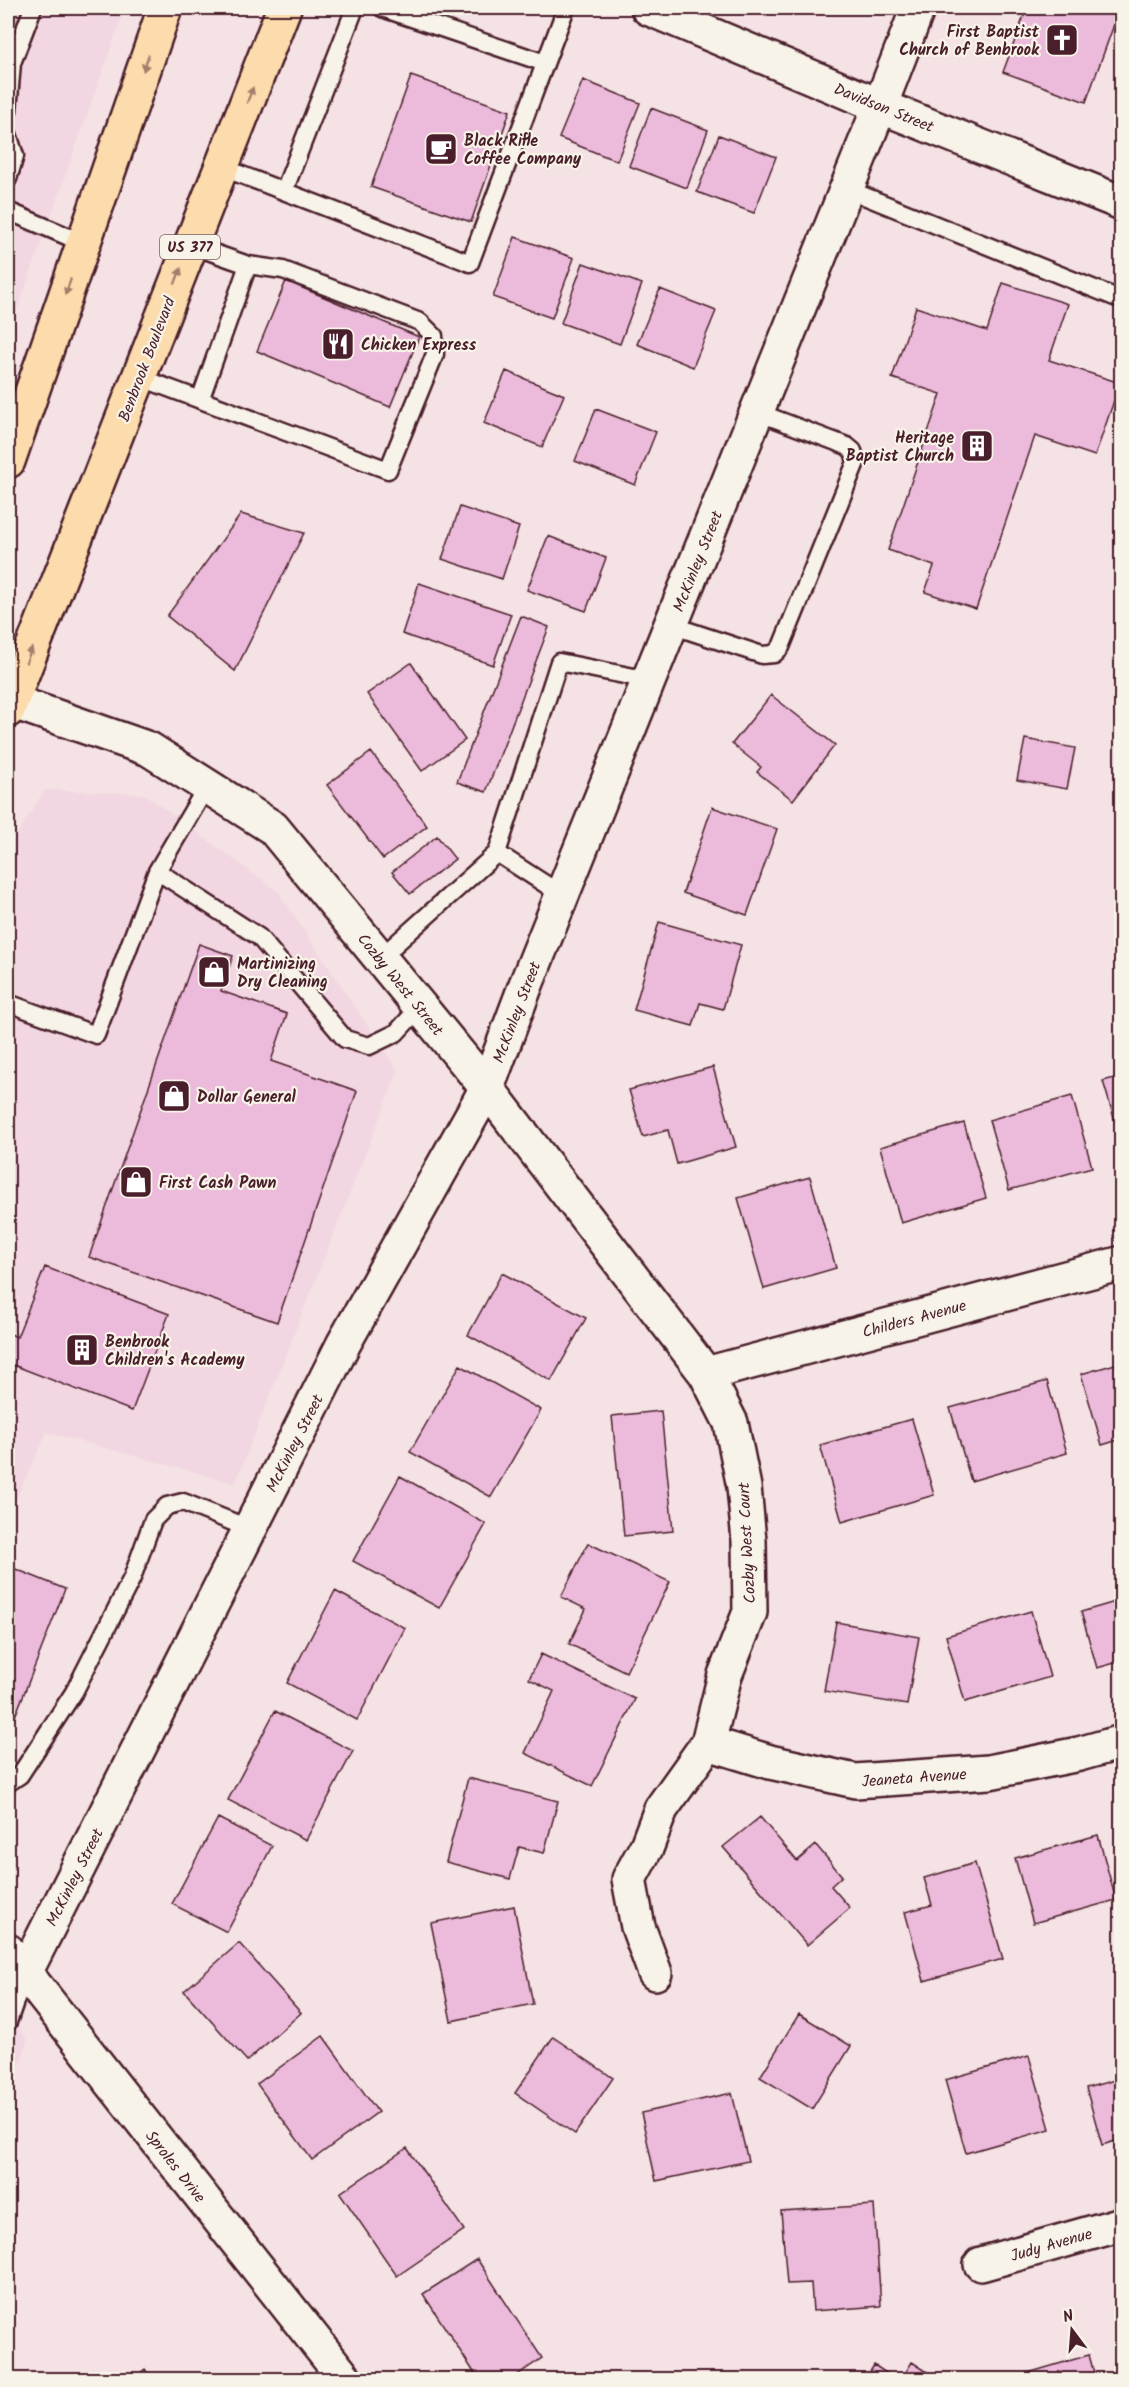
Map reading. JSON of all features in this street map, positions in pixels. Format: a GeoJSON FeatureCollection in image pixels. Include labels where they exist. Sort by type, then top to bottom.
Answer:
{"type":"FeatureCollection","features":[{"type":"Feature","properties":{"kind":"highway"},"geometry":{"type":"LineString","coordinates":[[8,460],[165,8]]}},
{"type":"Feature","properties":{"kind":"highway","name":"Benbrook Boulevard"},"geometry":{"type":"LineString","coordinates":[[9,705],[284,8]]}},
{"type":"Feature","properties":{"kind":"street","name":"Davidson Street"},"geometry":{"type":"LineString","coordinates":[[648,8],[880,106],[1122,203]]}},
{"type":"Feature","properties":{"kind":"street","name":"McKinley Street"},"geometry":{"type":"LineString","coordinates":[[16,1963],[250,1529],[344,1343],[487,1088],[562,895],[918,8]]}},
{"type":"Feature","properties":{"kind":"street","name":"Cozby West Street"},"geometry":{"type":"LineString","coordinates":[[9,705],[149,749],[273,828],[487,1088],[706,1374]]}},
{"type":"Feature","properties":{"kind":"street","name":"Childers Avenue"},"geometry":{"type":"LineString","coordinates":[[706,1374],[1122,1263]]}},
{"type":"Feature","properties":{"kind":"street","name":"Cozby West Court"},"geometry":{"type":"LineString","coordinates":[[655,1973],[638,1927],[629,1879],[647,1846],[661,1809],[708,1743],[725,1675],[750,1612],[744,1486],[730,1423],[706,1374]]}},
{"type":"Feature","properties":{"kind":"street","name":"Jeaneta Avenue"},"geometry":{"type":"LineString","coordinates":[[708,1743],[770,1762],[855,1781],[989,1772],[1078,1754],[1122,1742]]}},
{"type":"Feature","properties":{"kind":"street","name":"Sproles Drive"},"geometry":{"type":"LineString","coordinates":[[16,1963],[346,2379]]}},
{"type":"Feature","properties":{"kind":"street","name":"Judy Avenue"},"geometry":{"type":"LineString","coordinates":[[981,2264],[1122,2224]]}},
{"type":"Feature","properties":{"kind":"lane"},"geometry":{"type":"LineString","coordinates":[[8,111],[10,63],[33,8]]}},
{"type":"Feature","properties":{"kind":"lane"},"geometry":{"type":"LineString","coordinates":[[284,191],[356,8]]}},
{"type":"Feature","properties":{"kind":"lane"},"geometry":{"type":"LineString","coordinates":[[382,8],[545,63]]}},
{"type":"Feature","properties":{"kind":"lane"},"geometry":{"type":"LineString","coordinates":[[221,167],[470,262],[566,8]]}},
{"type":"Feature","properties":{"kind":"lane"},"geometry":{"type":"LineString","coordinates":[[8,134],[15,156],[8,178]]}},
{"type":"Feature","properties":{"kind":"lane"},"geometry":{"type":"LineString","coordinates":[[847,189],[1122,300]]}},
{"type":"Feature","properties":{"kind":"lane"},"geometry":{"type":"LineString","coordinates":[[8,211],[83,243]]}},
{"type":"Feature","properties":{"kind":"lane"},"geometry":{"type":"LineString","coordinates":[[139,377],[388,470],[435,354],[434,336],[420,322],[283,270],[248,266],[191,244]]}},
{"type":"Feature","properties":{"kind":"lane"},"geometry":{"type":"LineString","coordinates":[[200,400],[248,266]]}},
{"type":"Feature","properties":{"kind":"lane"},"geometry":{"type":"LineString","coordinates":[[671,625],[762,655],[774,654],[781,647],[852,472],[856,462],[853,451],[847,446],[757,412]]}},
{"type":"Feature","properties":{"kind":"lane"},"geometry":{"type":"LineString","coordinates":[[380,958],[496,853],[559,662],[649,680]]}},
{"type":"Feature","properties":{"kind":"lane"},"geometry":{"type":"LineString","coordinates":[[8,1003],[96,1035],[157,871],[207,786]]}},
{"type":"Feature","properties":{"kind":"lane"},"geometry":{"type":"LineString","coordinates":[[496,853],[562,895]]}},
{"type":"Feature","properties":{"kind":"lane"},"geometry":{"type":"LineString","coordinates":[[157,871],[259,937],[345,1039],[369,1047],[396,1033],[420,1007]]}},
{"type":"Feature","properties":{"kind":"lane"},"geometry":{"type":"LineString","coordinates":[[8,1783],[20,1775],[74,1692],[132,1578],[153,1520],[167,1506],[183,1502],[250,1529]]}},
{"type":"Feature","properties":{"kind":"lane"},"geometry":{"type":"LineString","coordinates":[[8,2022],[16,1963]]}},
{"type":"Feature","properties":{"kind":"shaded area"},"geometry":{"type":"Polygon","coordinates":[[[8,8],[125,8],[8,336],[8,8]]]}},
{"type":"Feature","properties":{"kind":"shaded area"},"geometry":{"type":"Polygon","coordinates":[[[45,790],[144,794],[278,892],[398,1071],[235,1483],[47,1432],[8,1516],[8,850],[45,790]]]}},
{"type":"Feature","properties":{"kind":"shaded area"},"geometry":{"type":"Polygon","coordinates":[[[8,2011],[27,2040],[8,2109],[8,2011]]]}},
{"type":"Feature","properties":{"kind":"building","name":"First Baptist Church of Benbrook"},"geometry":{"type":"Polygon","coordinates":[[[1027,8],[1120,8],[1086,102],[1003,72],[1027,8]]]}},
{"type":"Feature","properties":{"kind":"building","name":"Black Rifle Coffee Company"},"geometry":{"type":"Polygon","coordinates":[[[411,76],[510,111],[471,222],[371,187],[411,76]]]}},
{"type":"Feature","properties":{"kind":"building"},"geometry":{"type":"Polygon","coordinates":[[[583,80],[640,103],[617,161],[559,138],[583,80]]]}},
{"type":"Feature","properties":{"kind":"building"},"geometry":{"type":"Polygon","coordinates":[[[651,108],[708,130],[687,188],[629,166],[651,108]]]}},
{"type":"Feature","properties":{"kind":"building"},"geometry":{"type":"Polygon","coordinates":[[[719,135],[776,157],[754,213],[697,192],[719,135]]]}},
{"type":"Feature","properties":{"kind":"building"},"geometry":{"type":"Polygon","coordinates":[[[515,237],[574,258],[552,318],[493,297],[515,237]]]}},
{"type":"Feature","properties":{"kind":"building"},"geometry":{"type":"Polygon","coordinates":[[[583,263],[642,284],[620,344],[561,323],[583,263]]]}},
{"type":"Feature","properties":{"kind":"building","name":"Chicken Express"},"geometry":{"type":"Polygon","coordinates":[[[286,281],[419,337],[390,407],[257,351],[286,281]]]}},
{"type":"Feature","properties":{"kind":"building","name":"Heritage Baptist Church"},"geometry":{"type":"Polygon","coordinates":[[[1003,283],[1068,304],[1049,360],[1120,383],[1095,456],[1035,436],[976,609],[925,592],[934,566],[888,550],[941,394],[892,378],[916,307],[987,331],[1003,283]]]}},
{"type":"Feature","properties":{"kind":"building"},"geometry":{"type":"Polygon","coordinates":[[[660,289],[716,311],[693,367],[637,344],[660,289]]]}},
{"type":"Feature","properties":{"kind":"building"},"geometry":{"type":"Polygon","coordinates":[[[506,371],[564,395],[542,447],[484,423],[506,371]]]}},
{"type":"Feature","properties":{"kind":"building"},"geometry":{"type":"Polygon","coordinates":[[[596,409],[656,432],[635,485],[575,461],[596,409]]]}},
{"type":"Feature","properties":{"kind":"building"},"geometry":{"type":"Polygon","coordinates":[[[460,507],[519,527],[502,579],[442,559],[460,507]]]}},
{"type":"Feature","properties":{"kind":"building"},"geometry":{"type":"Polygon","coordinates":[[[241,514],[304,533],[235,671],[167,616],[241,514]]]}},
{"type":"Feature","properties":{"kind":"building"},"geometry":{"type":"Polygon","coordinates":[[[548,536],[606,558],[586,611],[527,590],[548,536]]]}},
{"type":"Feature","properties":{"kind":"building"},"geometry":{"type":"Polygon","coordinates":[[[419,583],[511,614],[493,665],[402,634],[419,583]]]}},
{"type":"Feature","properties":{"kind":"building"},"geometry":{"type":"Polygon","coordinates":[[[521,616],[549,627],[486,792],[457,782],[521,616]]]}},
{"type":"Feature","properties":{"kind":"building"},"geometry":{"type":"Polygon","coordinates":[[[411,663],[465,740],[422,771],[367,694],[411,663]]]}},
{"type":"Feature","properties":{"kind":"building"},"geometry":{"type":"Polygon","coordinates":[[[771,695],[835,745],[793,800],[757,772],[761,767],[732,744],[771,695]]]}},
{"type":"Feature","properties":{"kind":"building"},"geometry":{"type":"Polygon","coordinates":[[[1025,739],[1075,748],[1067,789],[1017,780],[1025,739]]]}},
{"type":"Feature","properties":{"kind":"building"},"geometry":{"type":"Polygon","coordinates":[[[371,752],[427,826],[383,859],[327,785],[371,752]]]}},
{"type":"Feature","properties":{"kind":"building"},"geometry":{"type":"Polygon","coordinates":[[[712,807],[777,829],[747,915],[683,893],[712,807]]]}},
{"type":"Feature","properties":{"kind":"building"},"geometry":{"type":"Polygon","coordinates":[[[437,836],[455,859],[410,894],[392,872],[437,836]]]}},
{"type":"Feature","properties":{"kind":"building"},"geometry":{"type":"Polygon","coordinates":[[[659,922],[741,945],[723,1009],[700,1003],[693,1026],[634,1010],[659,922]]]}},
{"type":"Feature","properties":{"kind":"building"},"geometry":{"type":"Polygon","coordinates":[[[199,944],[233,956],[221,991],[287,1014],[271,1061],[357,1091],[277,1322],[89,1257],[199,944]]]}},
{"type":"Feature","properties":{"kind":"building"},"geometry":{"type":"Polygon","coordinates":[[[713,1067],[736,1147],[677,1164],[668,1130],[643,1137],[629,1090],[713,1067]]]}},
{"type":"Feature","properties":{"kind":"building"},"geometry":{"type":"Polygon","coordinates":[[[1122,1076],[1122,1145],[1103,1081],[1122,1076]]]}},
{"type":"Feature","properties":{"kind":"building"},"geometry":{"type":"Polygon","coordinates":[[[1072,1096],[1092,1167],[1009,1190],[989,1120],[1072,1096]]]}},
{"type":"Feature","properties":{"kind":"building"},"geometry":{"type":"Polygon","coordinates":[[[964,1123],[986,1198],[901,1223],[880,1147],[964,1123]]]}},
{"type":"Feature","properties":{"kind":"building"},"geometry":{"type":"Polygon","coordinates":[[[810,1177],[836,1268],[764,1289],[738,1198],[810,1177]]]}},
{"type":"Feature","properties":{"kind":"building","name":"Benbrook Children's Academy"},"geometry":{"type":"Polygon","coordinates":[[[45,1267],[169,1314],[132,1411],[8,1363],[8,1333],[17,1337],[45,1267]]]}},
{"type":"Feature","properties":{"kind":"building"},"geometry":{"type":"Polygon","coordinates":[[[502,1273],[586,1318],[551,1381],[468,1335],[502,1273]]]}},
{"type":"Feature","properties":{"kind":"building"},"geometry":{"type":"Polygon","coordinates":[[[1122,1362],[1122,1439],[1102,1445],[1081,1374],[1122,1362]]]}},
{"type":"Feature","properties":{"kind":"building"},"geometry":{"type":"Polygon","coordinates":[[[460,1365],[541,1410],[491,1497],[410,1452],[460,1365]]]}},
{"type":"Feature","properties":{"kind":"building"},"geometry":{"type":"Polygon","coordinates":[[[1047,1381],[1067,1453],[971,1481],[950,1408],[1047,1381]]]}},
{"type":"Feature","properties":{"kind":"building"},"geometry":{"type":"Polygon","coordinates":[[[661,1411],[673,1531],[624,1536],[612,1416],[661,1411]]]}},
{"type":"Feature","properties":{"kind":"building"},"geometry":{"type":"Polygon","coordinates":[[[912,1419],[934,1495],[842,1522],[820,1445],[912,1419]]]}},
{"type":"Feature","properties":{"kind":"building"},"geometry":{"type":"Polygon","coordinates":[[[400,1476],[486,1524],[439,1608],[353,1561],[400,1476]]]}},
{"type":"Feature","properties":{"kind":"building"},"geometry":{"type":"Polygon","coordinates":[[[588,1543],[670,1582],[626,1672],[569,1644],[586,1609],[561,1597],[588,1543]]]}},
{"type":"Feature","properties":{"kind":"building"},"geometry":{"type":"Polygon","coordinates":[[[8,1566],[65,1589],[14,1719],[8,1717],[8,1566]]]}},
{"type":"Feature","properties":{"kind":"building"},"geometry":{"type":"Polygon","coordinates":[[[335,1591],[405,1628],[357,1720],[287,1683],[335,1591]]]}},
{"type":"Feature","properties":{"kind":"building"},"geometry":{"type":"Polygon","coordinates":[[[1122,1600],[1122,1661],[1097,1668],[1081,1612],[1122,1600]]]}},
{"type":"Feature","properties":{"kind":"building"},"geometry":{"type":"Polygon","coordinates":[[[1031,1611],[1050,1677],[965,1702],[946,1636],[1031,1611]]]}},
{"type":"Feature","properties":{"kind":"building"},"geometry":{"type":"Polygon","coordinates":[[[836,1622],[919,1637],[907,1705],[824,1691],[836,1622]]]}},
{"type":"Feature","properties":{"kind":"building"},"geometry":{"type":"Polygon","coordinates":[[[541,1654],[635,1699],[592,1786],[525,1753],[554,1691],[529,1679],[541,1654]]]}},
{"type":"Feature","properties":{"kind":"building"},"geometry":{"type":"Polygon","coordinates":[[[275,1711],[353,1751],[306,1840],[228,1800],[275,1711]]]}},
{"type":"Feature","properties":{"kind":"building"},"geometry":{"type":"Polygon","coordinates":[[[468,1778],[558,1801],[544,1853],[519,1847],[510,1879],[446,1862],[468,1778]]]}},
{"type":"Feature","properties":{"kind":"building"},"geometry":{"type":"Polygon","coordinates":[[[760,1817],[797,1861],[816,1845],[842,1876],[831,1886],[850,1908],[807,1945],[723,1847],[760,1817]]]}},
{"type":"Feature","properties":{"kind":"building"},"geometry":{"type":"Polygon","coordinates":[[[218,1818],[272,1846],[227,1932],[172,1904],[218,1818]]]}},
{"type":"Feature","properties":{"kind":"building"},"geometry":{"type":"Polygon","coordinates":[[[1098,1835],[1116,1900],[1033,1923],[1015,1858],[1098,1835]]]}},
{"type":"Feature","properties":{"kind":"building"},"geometry":{"type":"Polygon","coordinates":[[[975,1863],[1003,1959],[924,1981],[905,1912],[932,1905],[924,1878],[975,1863]]]}},
{"type":"Feature","properties":{"kind":"building"},"geometry":{"type":"Polygon","coordinates":[[[514,1906],[533,2004],[451,2021],[431,1923],[514,1906]]]}},
{"type":"Feature","properties":{"kind":"building"},"geometry":{"type":"Polygon","coordinates":[[[239,1943],[301,2013],[247,2061],[184,1991],[239,1943]]]}},
{"type":"Feature","properties":{"kind":"building"},"geometry":{"type":"Polygon","coordinates":[[[799,2014],[851,2046],[812,2109],[760,2077],[799,2014]]]}},
{"type":"Feature","properties":{"kind":"building"},"geometry":{"type":"Polygon","coordinates":[[[323,2036],[378,2112],[312,2160],[257,2084],[323,2036]]]}},
{"type":"Feature","properties":{"kind":"building"},"geometry":{"type":"Polygon","coordinates":[[[553,2037],[613,2078],[575,2134],[515,2093],[553,2037]]]}},
{"type":"Feature","properties":{"kind":"building"},"geometry":{"type":"Polygon","coordinates":[[[1029,2056],[1050,2129],[966,2153],[945,2080],[1029,2056]]]}},
{"type":"Feature","properties":{"kind":"building"},"geometry":{"type":"Polygon","coordinates":[[[1122,2078],[1122,2139],[1102,2145],[1086,2088],[1122,2078]]]}},
{"type":"Feature","properties":{"kind":"building"},"geometry":{"type":"Polygon","coordinates":[[[732,2093],[748,2161],[656,2181],[641,2113],[732,2093]]]}},
{"type":"Feature","properties":{"kind":"building"},"geometry":{"type":"Polygon","coordinates":[[[407,2148],[464,2230],[397,2276],[340,2193],[407,2148]]]}},
{"type":"Feature","properties":{"kind":"building"},"geometry":{"type":"Polygon","coordinates":[[[874,2205],[881,2306],[813,2311],[811,2283],[787,2284],[781,2211],[874,2205]]]}},
{"type":"Feature","properties":{"kind":"building"},"geometry":{"type":"Polygon","coordinates":[[[477,2259],[542,2358],[510,2380],[479,2380],[423,2294],[477,2259]]]}},
{"type":"Feature","properties":{"kind":"building"},"geometry":{"type":"Polygon","coordinates":[[[1089,2355],[1096,2380],[1004,2380],[1089,2355]]]}},
{"type":"Feature","properties":{"kind":"building"},"geometry":{"type":"Polygon","coordinates":[[[912,2362],[940,2380],[901,2380],[912,2362]]]}},
{"type":"Feature","properties":{"kind":"building"},"geometry":{"type":"Polygon","coordinates":[[[874,2365],[897,2380],[865,2380],[874,2365]]]}},
{"type":"Feature","properties":{"kind":"building"},"geometry":{"type":"Polygon","coordinates":[[[145,2369],[152,2380],[131,2380],[145,2369]]]}},
{"type":"Feature","properties":{"kind":"building"},"geometry":{"type":"Polygon","coordinates":[[[566,2373],[570,2380],[557,2380],[566,2373]]]}},
{"type":"Feature","properties":{"kind":"place","name":"First Baptist Church of Benbrook"},"geometry":{"type":"Point","coordinates":[1062,40]}},
{"type":"Feature","properties":{"kind":"place","name":"Black Rifle Coffee Company"},"geometry":{"type":"Point","coordinates":[441,149]}},
{"type":"Feature","properties":{"kind":"place","name":"Chicken Express"},"geometry":{"type":"Point","coordinates":[338,344]}},
{"type":"Feature","properties":{"kind":"place","name":"Heritage Baptist Church"},"geometry":{"type":"Point","coordinates":[977,446]}},
{"type":"Feature","properties":{"kind":"place","name":"Martinizing Dry Cleaning"},"geometry":{"type":"Point","coordinates":[214,972]}},
{"type":"Feature","properties":{"kind":"place","name":"Dollar General"},"geometry":{"type":"Point","coordinates":[174,1096]}},
{"type":"Feature","properties":{"kind":"place","name":"First Cash Pawn"},"geometry":{"type":"Point","coordinates":[136,1182]}},
{"type":"Feature","properties":{"kind":"place","name":"Benbrook Children's Academy"},"geometry":{"type":"Point","coordinates":[82,1350]}}]}
